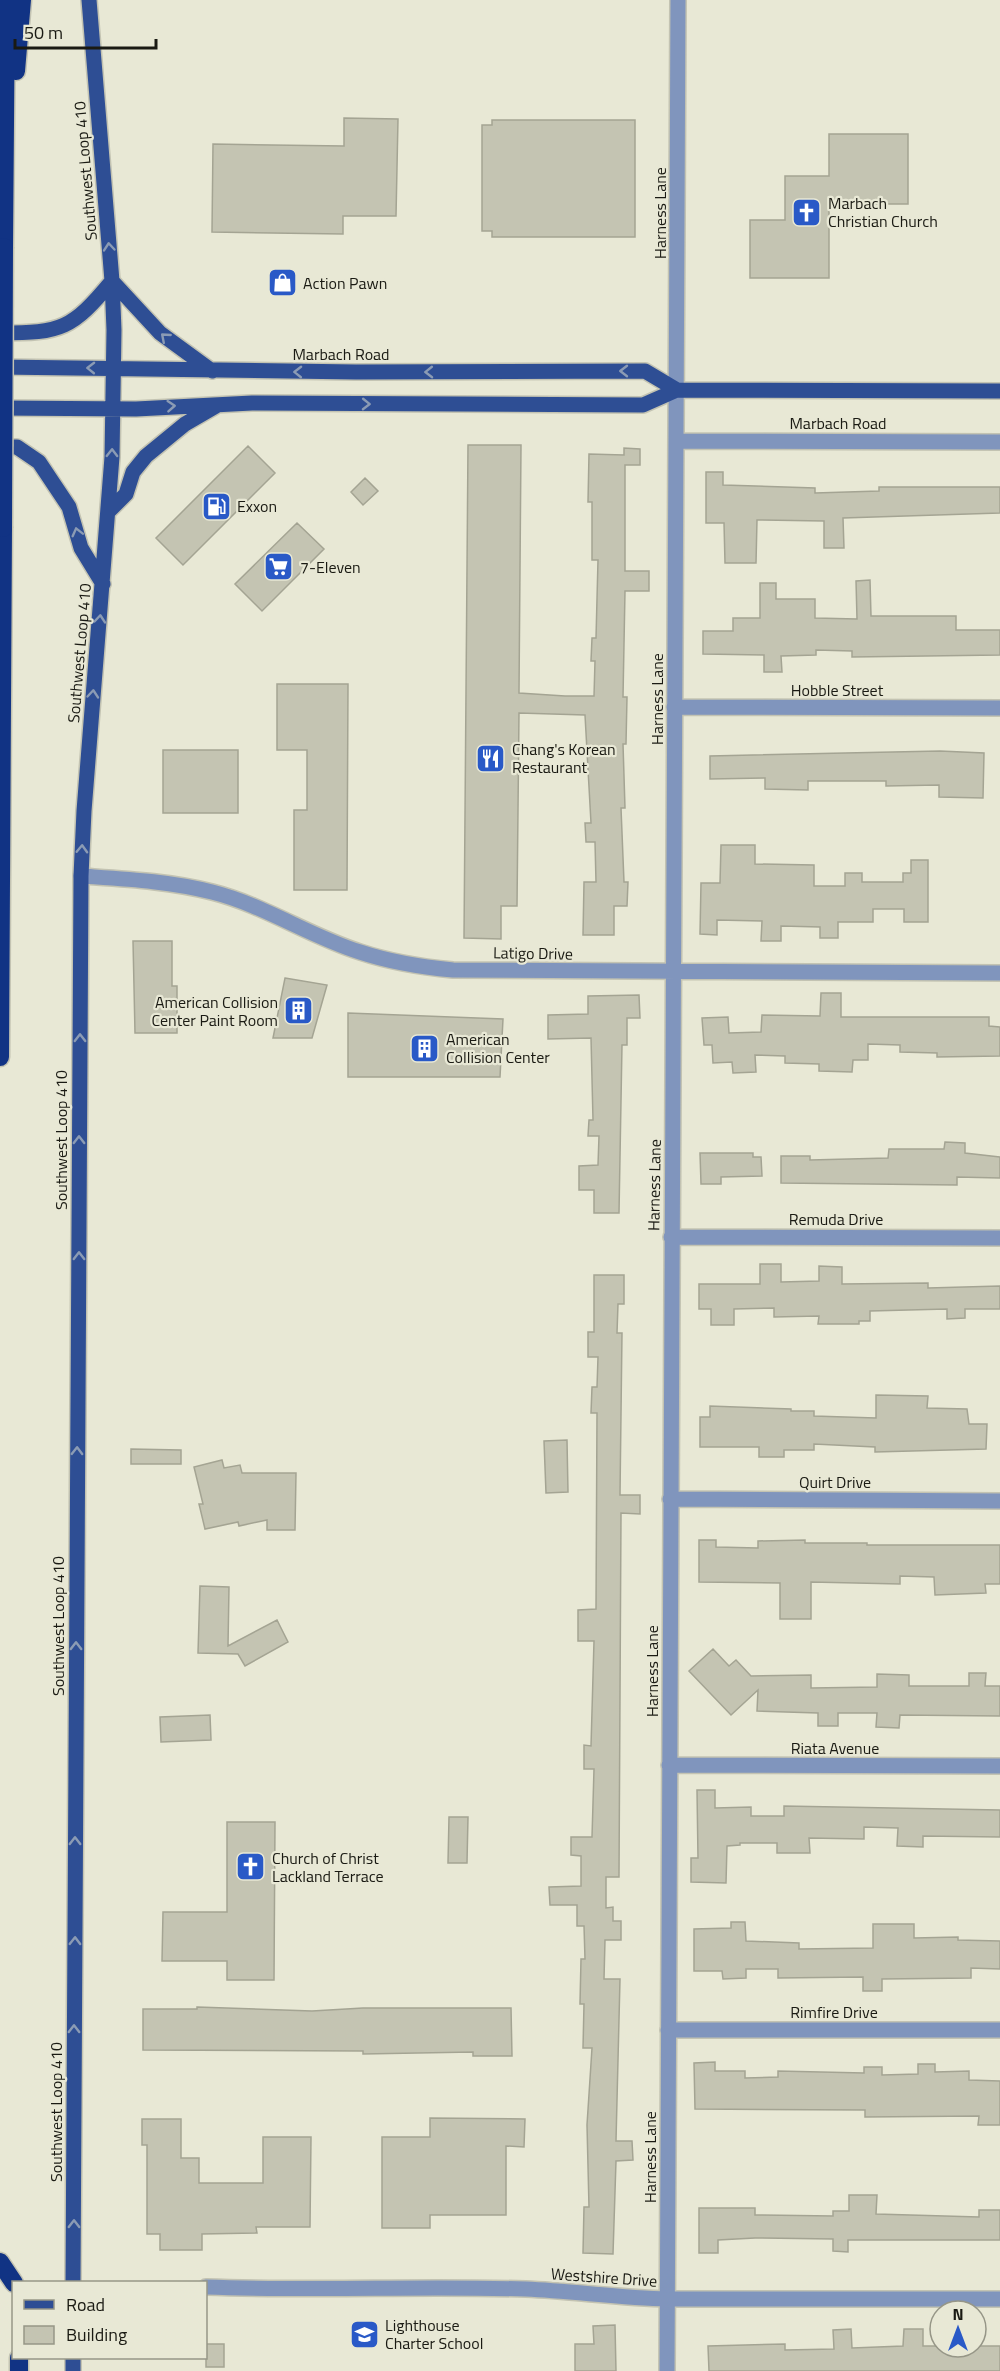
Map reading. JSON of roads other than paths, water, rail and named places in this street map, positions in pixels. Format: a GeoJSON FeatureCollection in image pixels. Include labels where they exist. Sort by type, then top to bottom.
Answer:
{"type":"FeatureCollection","features":[{"type":"Feature","properties":{"kind":"highway"},"geometry":{"type":"LineString","coordinates":[[0,1057],[6,0]]}},
{"type":"Feature","properties":{"kind":"highway"},"geometry":{"type":"LineString","coordinates":[[4,207],[22,0]]}},
{"type":"Feature","properties":{"kind":"highway"},"geometry":{"type":"LineString","coordinates":[[0,2262],[13,2281]]}},
{"type":"Feature","properties":{"kind":"main road","name":"Southwest Loop 410"},"geometry":{"type":"LineString","coordinates":[[74,2281],[81,876],[84,811],[109,511],[113,409],[112,282],[89,0]]}},
{"type":"Feature","properties":{"kind":"main road"},"geometry":{"type":"LineString","coordinates":[[0,333],[42,333],[71,324],[87,311],[112,282],[160,333],[212,371]]}},
{"type":"Feature","properties":{"kind":"main road","name":"Marbach Road"},"geometry":{"type":"LineString","coordinates":[[0,367],[212,371],[645,371],[677,390]]}},
{"type":"Feature","properties":{"kind":"main road","name":"Marbach Road"},"geometry":{"type":"LineString","coordinates":[[0,408],[113,409],[221,403],[643,405],[677,390],[1000,391]]}},
{"type":"Feature","properties":{"kind":"main road"},"geometry":{"type":"LineString","coordinates":[[109,511],[126,494],[133,472],[146,456],[194,418],[221,403]]}},
{"type":"Feature","properties":{"kind":"main road"},"geometry":{"type":"LineString","coordinates":[[0,447],[16,447],[39,462],[69,507],[81,548],[103,584]]}},
{"type":"Feature","properties":{"kind":"street","name":"Harness Lane"},"geometry":{"type":"LineString","coordinates":[[667,2371],[678,0]]}},
{"type":"Feature","properties":{"kind":"street","name":"Marbach Road"},"geometry":{"type":"LineString","coordinates":[[677,441],[1000,442]]}},
{"type":"Feature","properties":{"kind":"street","name":"Hobble Street"},"geometry":{"type":"LineString","coordinates":[[674,707],[1000,708]]}},
{"type":"Feature","properties":{"kind":"street","name":"Latigo Drive"},"geometry":{"type":"LineString","coordinates":[[81,876],[146,880],[213,892],[266,911],[359,952],[407,965],[453,970],[1000,973]]}},
{"type":"Feature","properties":{"kind":"street","name":"Remuda Drive"},"geometry":{"type":"LineString","coordinates":[[671,1237],[1000,1238]]}},
{"type":"Feature","properties":{"kind":"street","name":"Quirt Drive"},"geometry":{"type":"LineString","coordinates":[[670,1499],[1000,1501]]}},
{"type":"Feature","properties":{"kind":"street","name":"Riata Avenue"},"geometry":{"type":"LineString","coordinates":[[669,1765],[1000,1766]]}},
{"type":"Feature","properties":{"kind":"street","name":"Rimfire Drive"},"geometry":{"type":"LineString","coordinates":[[668,2030],[1000,2030]]}},
{"type":"Feature","properties":{"kind":"street","name":"Westshire Drive"},"geometry":{"type":"LineString","coordinates":[[207,2287],[279,2290],[527,2289],[668,2300],[1000,2299]]}},
{"type":"Feature","properties":{"kind":"place","name":"Marbach Christian Church"},"geometry":{"type":"Point","coordinates":[807,212]}},
{"type":"Feature","properties":{"kind":"place","name":"Action Pawn"},"geometry":{"type":"Point","coordinates":[282,283]}},
{"type":"Feature","properties":{"kind":"place","name":"Exxon"},"geometry":{"type":"Point","coordinates":[216,506]}},
{"type":"Feature","properties":{"kind":"place","name":"7-Eleven"},"geometry":{"type":"Point","coordinates":[279,567]}},
{"type":"Feature","properties":{"kind":"place","name":"Chang's Korean Restaurant"},"geometry":{"type":"Point","coordinates":[491,758]}},
{"type":"Feature","properties":{"kind":"place","name":"American Collision Center Paint Room"},"geometry":{"type":"Point","coordinates":[299,1011]}},
{"type":"Feature","properties":{"kind":"place","name":"American Collision Center"},"geometry":{"type":"Point","coordinates":[425,1048]}},
{"type":"Feature","properties":{"kind":"place","name":"Church of Christ Lackland Terrace"},"geometry":{"type":"Point","coordinates":[251,1867]}},
{"type":"Feature","properties":{"kind":"place","name":"Lighthouse Charter School"},"geometry":{"type":"Point","coordinates":[364,2334]}}]}
